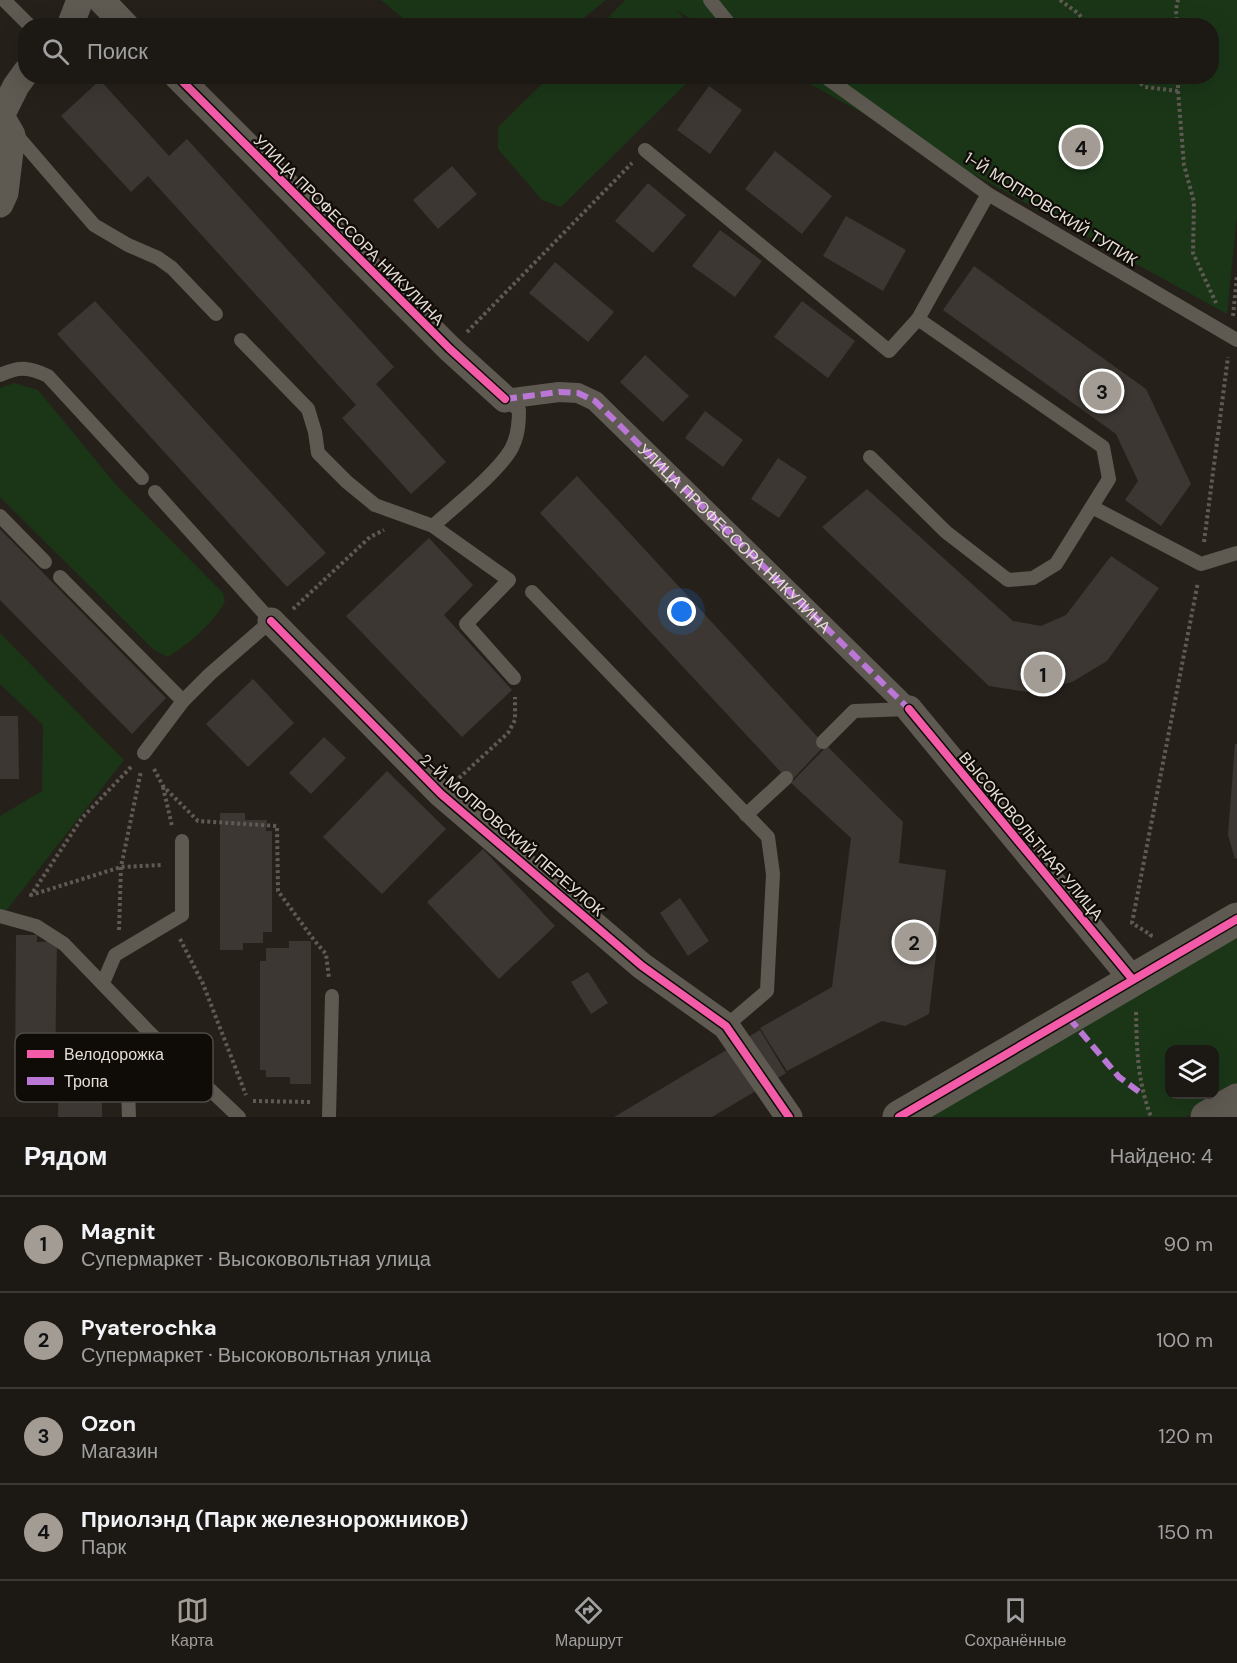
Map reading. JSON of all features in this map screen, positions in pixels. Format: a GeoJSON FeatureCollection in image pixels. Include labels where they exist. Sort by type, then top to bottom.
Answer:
{"type":"FeatureCollection","features":[{"type":"Feature","properties":{"kind":"street"},"geometry":{"type":"LineString","coordinates":[[73,18],[80,0]]}},
{"type":"Feature","properties":{"kind":"street"},"geometry":{"type":"LineString","coordinates":[[101,0],[118,18]]}},
{"type":"Feature","properties":{"kind":"street"},"geometry":{"type":"LineString","coordinates":[[0,204],[5,193],[12,135],[1,116],[18,83]]}},
{"type":"Feature","properties":{"kind":"street","name":"УЛИЦА ПРОФЕССОРА НИКУЛИНА"},"geometry":{"type":"LineString","coordinates":[[185,84],[450,349],[506,399],[578,393],[595,401],[909,709]]}},
{"type":"Feature","properties":{"kind":"street","name":"2-Й МОПРОВСКИЙ ПЕРЕУЛОК"},"geometry":{"type":"LineString","coordinates":[[273,624],[441,794],[642,966],[726,1026],[789,1117]]}},
{"type":"Feature","properties":{"kind":"street","name":"ВЫСОКОВОЛЬТНАЯ УЛИЦА"},"geometry":{"type":"LineString","coordinates":[[909,709],[1137,978]]}},
{"type":"Feature","properties":{"kind":"street"},"geometry":{"type":"LineString","coordinates":[[899,1117],[1237,919]]}},
{"type":"Feature","properties":{"kind":"street"},"geometry":{"type":"LineString","coordinates":[[1207,1117],[1237,1100]]}},
{"type":"Feature","properties":{"kind":"lane"},"geometry":{"type":"LineString","coordinates":[[4,0],[22,18]]}},
{"type":"Feature","properties":{"kind":"lane"},"geometry":{"type":"LineString","coordinates":[[710,0],[725,18]]}},
{"type":"Feature","properties":{"kind":"lane","name":"1-Й МОПРОВСКИЙ ТУПИК"},"geometry":{"type":"LineString","coordinates":[[836,84],[988,194],[1234,338]]}},
{"type":"Feature","properties":{"kind":"lane"},"geometry":{"type":"LineString","coordinates":[[1,116],[94,225],[128,246],[158,258],[172,268],[216,314]]}},
{"type":"Feature","properties":{"kind":"lane"},"geometry":{"type":"LineString","coordinates":[[645,150],[889,351],[918,320],[988,194]]}},
{"type":"Feature","properties":{"kind":"lane"},"geometry":{"type":"LineString","coordinates":[[870,457],[946,532],[1008,580],[1033,578],[1056,564],[1109,479],[1103,447],[918,320]]}},
{"type":"Feature","properties":{"kind":"lane"},"geometry":{"type":"LineString","coordinates":[[241,340],[308,409],[318,453],[347,482],[375,505],[433,526],[508,580],[466,624],[514,678]]}},
{"type":"Feature","properties":{"kind":"lane"},"geometry":{"type":"LineString","coordinates":[[0,375],[16,369],[33,369],[48,376],[142,478]]}},
{"type":"Feature","properties":{"kind":"lane"},"geometry":{"type":"LineString","coordinates":[[433,526],[498,466],[511,450],[519,429],[519,410],[506,399]]}},
{"type":"Feature","properties":{"kind":"lane"},"geometry":{"type":"LineString","coordinates":[[144,753],[183,701],[210,674],[273,624],[155,492]]}},
{"type":"Feature","properties":{"kind":"lane"},"geometry":{"type":"LineString","coordinates":[[1092,507],[1201,564],[1237,553]]}},
{"type":"Feature","properties":{"kind":"lane"},"geometry":{"type":"LineString","coordinates":[[0,516],[45,562]]}},
{"type":"Feature","properties":{"kind":"lane"},"geometry":{"type":"LineString","coordinates":[[60,577],[183,701]]}},
{"type":"Feature","properties":{"kind":"lane"},"geometry":{"type":"LineString","coordinates":[[532,592],[768,837],[773,874],[766,991],[726,1026]]}},
{"type":"Feature","properties":{"kind":"lane"},"geometry":{"type":"LineString","coordinates":[[823,742],[854,711],[909,709]]}},
{"type":"Feature","properties":{"kind":"lane"},"geometry":{"type":"LineString","coordinates":[[746,815],[786,778]]}},
{"type":"Feature","properties":{"kind":"lane"},"geometry":{"type":"LineString","coordinates":[[104,983],[115,956],[182,915],[182,841]]}},
{"type":"Feature","properties":{"kind":"lane"},"geometry":{"type":"LineString","coordinates":[[0,916],[36,926],[64,944],[150,1033]]}},
{"type":"Feature","properties":{"kind":"lane"},"geometry":{"type":"LineString","coordinates":[[329,1117],[332,996]]}},
{"type":"Feature","properties":{"kind":"lane"},"geometry":{"type":"LineString","coordinates":[[213,1092],[239,1117]]}},
{"type":"Feature","properties":{"kind":"lane"},"geometry":{"type":"LineString","coordinates":[[129,1102],[129,1117]]}},
{"type":"Feature","properties":{"kind":"path"},"geometry":{"type":"LineString","coordinates":[[1060,0],[1082,18]]}},
{"type":"Feature","properties":{"kind":"path"},"geometry":{"type":"LineString","coordinates":[[1177,18],[1178,0]]}},
{"type":"Feature","properties":{"kind":"path"},"geometry":{"type":"LineString","coordinates":[[1140,84],[1144,87],[1178,92]]}},
{"type":"Feature","properties":{"kind":"path"},"geometry":{"type":"LineString","coordinates":[[1178,84],[1184,165],[1194,202],[1193,253],[1234,338]]}},
{"type":"Feature","properties":{"kind":"path"},"geometry":{"type":"LineString","coordinates":[[450,349],[645,150]]}},
{"type":"Feature","properties":{"kind":"path"},"geometry":{"type":"LineString","coordinates":[[1151,1117],[1142,1094],[1138,1071],[1136,998],[1137,978],[1151,935],[1132,923],[1201,564],[1234,338],[1237,276]]}},
{"type":"Feature","properties":{"kind":"path"},"geometry":{"type":"LineString","coordinates":[[273,624],[370,537],[408,518]]}},
{"type":"Feature","properties":{"kind":"path"},"geometry":{"type":"LineString","coordinates":[[441,794],[508,733],[515,720],[514,678]]}},
{"type":"Feature","properties":{"kind":"path"},"geometry":{"type":"LineString","coordinates":[[144,753],[163,786],[198,821],[277,826],[278,891],[326,954],[332,996]]}},
{"type":"Feature","properties":{"kind":"path"},"geometry":{"type":"LineString","coordinates":[[144,753],[82,818],[32,895],[121,867],[182,866]]}},
{"type":"Feature","properties":{"kind":"path"},"geometry":{"type":"LineString","coordinates":[[115,956],[119,942],[121,867],[144,753]]}},
{"type":"Feature","properties":{"kind":"path"},"geometry":{"type":"LineString","coordinates":[[163,786],[174,834],[182,841]]}},
{"type":"Feature","properties":{"kind":"path"},"geometry":{"type":"LineString","coordinates":[[171,921],[203,984],[249,1101],[330,1102]]}},
{"type":"Feature","properties":{"kind":"green space"},"geometry":{"type":"Polygon","coordinates":[[[381,0],[606,0],[584,18],[402,18],[381,0]]]}},
{"type":"Feature","properties":{"kind":"green space"},"geometry":{"type":"Polygon","coordinates":[[[625,0],[1237,0],[1237,217],[1227,314],[810,84],[1219,84],[1219,18],[690,18],[677,11],[684,18],[608,18],[625,0]]]}},
{"type":"Feature","properties":{"kind":"green space"},"geometry":{"type":"Polygon","coordinates":[[[542,84],[686,84],[561,207],[542,200],[498,149],[498,127],[542,84]]]}},
{"type":"Feature","properties":{"kind":"green space"},"geometry":{"type":"Polygon","coordinates":[[[14,383],[38,390],[117,486],[223,593],[225,601],[208,625],[183,647],[167,657],[153,649],[0,497],[0,388],[14,383]]]}},
{"type":"Feature","properties":{"kind":"green space"},"geometry":{"type":"Polygon","coordinates":[[[0,633],[124,760],[6,911],[0,910],[0,816],[42,791],[43,725],[0,684],[0,633]]]}},
{"type":"Feature","properties":{"kind":"green space"},"geometry":{"type":"Polygon","coordinates":[[[1237,934],[1237,1087],[1219,1098],[1219,1045],[1165,1045],[1165,1099],[1217,1099],[1186,1117],[923,1117],[1237,934]]]}},
{"type":"Feature","properties":{"kind":"building"},"geometry":{"type":"Polygon","coordinates":[[[96,84],[104,84],[169,156],[187,139],[394,367],[376,384],[446,462],[411,494],[342,418],[356,405],[148,176],[131,192],[61,116],[96,84]]]}},
{"type":"Feature","properties":{"kind":"building"},"geometry":{"type":"Polygon","coordinates":[[[709,86],[742,110],[710,154],[677,130],[709,86]]]}},
{"type":"Feature","properties":{"kind":"building"},"geometry":{"type":"Polygon","coordinates":[[[775,151],[832,196],[802,234],[745,189],[775,151]]]}},
{"type":"Feature","properties":{"kind":"building"},"geometry":{"type":"Polygon","coordinates":[[[452,166],[477,194],[438,229],[413,200],[452,166]]]}},
{"type":"Feature","properties":{"kind":"building"},"geometry":{"type":"Polygon","coordinates":[[[648,183],[686,215],[653,253],[615,221],[648,183]]]}},
{"type":"Feature","properties":{"kind":"building"},"geometry":{"type":"Polygon","coordinates":[[[846,216],[906,250],[883,291],[823,256],[846,216]]]}},
{"type":"Feature","properties":{"kind":"building"},"geometry":{"type":"Polygon","coordinates":[[[720,230],[762,261],[735,297],[692,266],[720,230]]]}},
{"type":"Feature","properties":{"kind":"building"},"geometry":{"type":"Polygon","coordinates":[[[555,262],[614,312],[588,342],[529,293],[555,262]]]}},
{"type":"Feature","properties":{"kind":"building"},"geometry":{"type":"Polygon","coordinates":[[[974,266],[1146,389],[1191,484],[1161,526],[1125,500],[1138,481],[1116,434],[943,310],[974,266]]]}},
{"type":"Feature","properties":{"kind":"building"},"geometry":{"type":"Polygon","coordinates":[[[95,301],[326,553],[287,587],[57,334],[95,301]]]}},
{"type":"Feature","properties":{"kind":"building"},"geometry":{"type":"Polygon","coordinates":[[[802,301],[855,341],[828,378],[774,337],[802,301]]]}},
{"type":"Feature","properties":{"kind":"building"},"geometry":{"type":"Polygon","coordinates":[[[645,355],[689,396],[663,422],[620,382],[645,355]]]}},
{"type":"Feature","properties":{"kind":"building"},"geometry":{"type":"Polygon","coordinates":[[[705,411],[743,440],[723,467],[685,438],[705,411]]]}},
{"type":"Feature","properties":{"kind":"building"},"geometry":{"type":"Polygon","coordinates":[[[778,458],[807,477],[779,518],[751,499],[778,458]]]}},
{"type":"Feature","properties":{"kind":"building"},"geometry":{"type":"Polygon","coordinates":[[[577,476],[825,745],[790,782],[540,513],[577,476]]]}},
{"type":"Feature","properties":{"kind":"building"},"geometry":{"type":"Polygon","coordinates":[[[867,489],[1013,621],[1041,626],[1066,615],[1111,556],[1159,588],[1107,661],[1072,682],[1027,692],[989,686],[822,527],[867,489]]]}},
{"type":"Feature","properties":{"kind":"building"},"geometry":{"type":"Polygon","coordinates":[[[0,529],[166,698],[132,734],[0,600],[0,529]]]}},
{"type":"Feature","properties":{"kind":"building"},"geometry":{"type":"Polygon","coordinates":[[[429,538],[473,585],[444,615],[512,690],[462,737],[346,616],[429,538]]]}},
{"type":"Feature","properties":{"kind":"building"},"geometry":{"type":"Polygon","coordinates":[[[253,679],[294,723],[248,767],[206,724],[253,679]]]}},
{"type":"Feature","properties":{"kind":"building"},"geometry":{"type":"Polygon","coordinates":[[[0,716],[18,716],[19,779],[0,779],[0,716]]]}},
{"type":"Feature","properties":{"kind":"building"},"geometry":{"type":"Polygon","coordinates":[[[324,737],[346,758],[311,794],[289,773],[324,737]]]}},
{"type":"Feature","properties":{"kind":"building"},"geometry":{"type":"Polygon","coordinates":[[[1235,744],[1237,744],[1237,858],[1235,859],[1228,835],[1235,744]]]}},
{"type":"Feature","properties":{"kind":"building"},"geometry":{"type":"Polygon","coordinates":[[[827,746],[903,822],[899,863],[946,870],[929,1014],[905,1026],[882,1021],[787,1071],[760,1028],[832,987],[851,838],[791,783],[827,746]]]}},
{"type":"Feature","properties":{"kind":"building"},"geometry":{"type":"Polygon","coordinates":[[[387,771],[446,829],[382,894],[323,837],[387,771]]]}},
{"type":"Feature","properties":{"kind":"building"},"geometry":{"type":"Polygon","coordinates":[[[220,813],[245,813],[245,820],[267,820],[266,831],[272,831],[272,932],[263,932],[263,943],[243,943],[243,950],[220,950],[220,813]]]}},
{"type":"Feature","properties":{"kind":"building"},"geometry":{"type":"Polygon","coordinates":[[[483,849],[555,926],[499,979],[427,902],[483,849]]]}},
{"type":"Feature","properties":{"kind":"building"},"geometry":{"type":"Polygon","coordinates":[[[680,898],[709,941],[688,956],[660,913],[680,898]]]}},
{"type":"Feature","properties":{"kind":"building"},"geometry":{"type":"Polygon","coordinates":[[[16,935],[37,935],[37,942],[57,941],[56,1033],[15,1033],[16,935]]]}},
{"type":"Feature","properties":{"kind":"building"},"geometry":{"type":"Polygon","coordinates":[[[289,941],[311,941],[311,1084],[290,1084],[290,1077],[266,1077],[266,1070],[260,1070],[260,961],[266,961],[266,948],[289,948],[289,941]]]}},
{"type":"Feature","properties":{"kind":"building"},"geometry":{"type":"Polygon","coordinates":[[[588,972],[608,1003],[591,1014],[571,982],[588,972]]]}},
{"type":"Feature","properties":{"kind":"building"},"geometry":{"type":"Polygon","coordinates":[[[760,1030],[786,1073],[712,1117],[614,1117],[760,1030]]]}},
{"type":"Feature","properties":{"kind":"building"},"geometry":{"type":"Polygon","coordinates":[[[58,1102],[102,1102],[102,1117],[58,1117],[58,1102]]]}},
{"type":"Feature","properties":{"kind":"marked path"},"geometry":{"type":"LineString","coordinates":[[505,399],[559,392],[578,393],[595,401],[909,709]]}},
{"type":"Feature","properties":{"kind":"marked path"},"geometry":{"type":"LineString","coordinates":[[1069,1018],[1119,1077],[1142,1094]]}},
{"type":"Feature","properties":{"kind":"cycle path"},"geometry":{"type":"LineString","coordinates":[[185,84],[450,349],[505,399]]}},
{"type":"Feature","properties":{"kind":"cycle path"},"geometry":{"type":"LineString","coordinates":[[271,621],[441,794],[642,966],[726,1026],[789,1117]]}},
{"type":"Feature","properties":{"kind":"cycle path"},"geometry":{"type":"LineString","coordinates":[[909,709],[1133,980]]}},
{"type":"Feature","properties":{"kind":"cycle path"},"geometry":{"type":"LineString","coordinates":[[899,1117],[1237,919]]}},
{"type":"Feature","properties":{"kind":"place","name":"Приолэнд (Парк железнорожников)"},"geometry":{"type":"Point","coordinates":[1081,147]}},
{"type":"Feature","properties":{"kind":"place","name":"Ozon"},"geometry":{"type":"Point","coordinates":[1102,391]}},
{"type":"Feature","properties":{"kind":"place","name":"Magnit"},"geometry":{"type":"Point","coordinates":[1043,674]}},
{"type":"Feature","properties":{"kind":"place","name":"Pyaterochka"},"geometry":{"type":"Point","coordinates":[914,942]}}]}
